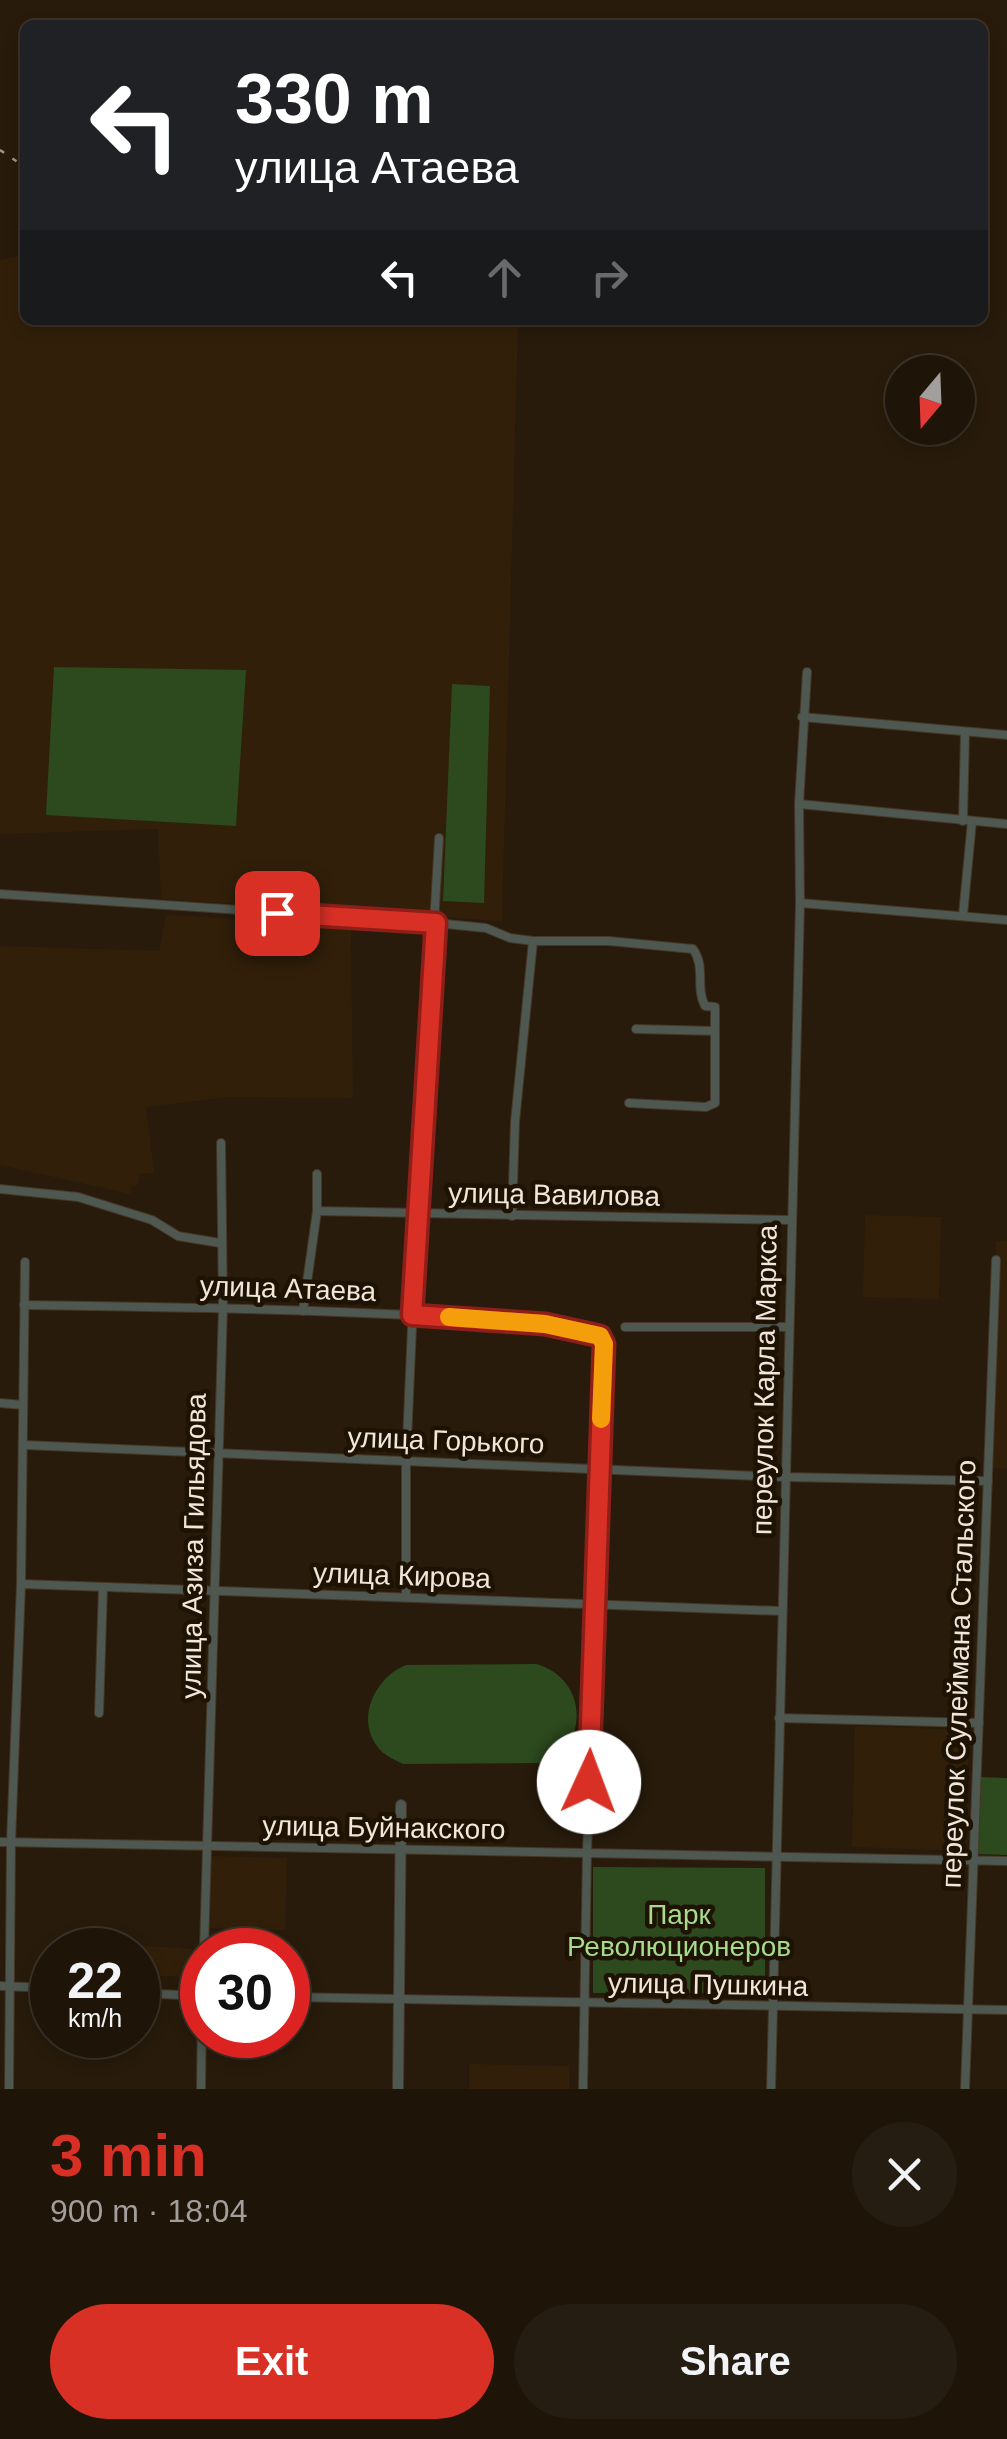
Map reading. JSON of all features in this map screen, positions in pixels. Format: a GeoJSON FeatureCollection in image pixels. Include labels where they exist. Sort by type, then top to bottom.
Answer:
{"type":"FeatureCollection","features":[{"type":"Feature","properties":{"kind":"street","name":"переулок Карла Маркса"},"geometry":{"type":"LineString","coordinates":[[771,2089],[800,902],[799,804],[807,672]]}},
{"type":"Feature","properties":{"kind":"street"},"geometry":{"type":"LineString","coordinates":[[802,716],[1007,735]]}},
{"type":"Feature","properties":{"kind":"street"},"geometry":{"type":"LineString","coordinates":[[963,915],[968,821],[966,732]]}},
{"type":"Feature","properties":{"kind":"street"},"geometry":{"type":"LineString","coordinates":[[799,804],[1007,824]]}},
{"type":"Feature","properties":{"kind":"street"},"geometry":{"type":"LineString","coordinates":[[406,1597],[412,1315],[439,838]]}},
{"type":"Feature","properties":{"kind":"street"},"geometry":{"type":"LineString","coordinates":[[0,894],[436,923],[486,928],[510,938],[533,941],[693,949],[700,958],[699,996],[705,1006],[716,1007],[715,1103],[706,1107],[629,1103]]}},
{"type":"Feature","properties":{"kind":"street"},"geometry":{"type":"LineString","coordinates":[[800,902],[1007,920]]}},
{"type":"Feature","properties":{"kind":"street"},"geometry":{"type":"LineString","coordinates":[[512,1216],[515,1122],[533,941]]}},
{"type":"Feature","properties":{"kind":"street"},"geometry":{"type":"LineString","coordinates":[[636,1029],[715,1031]]}},
{"type":"Feature","properties":{"kind":"street","name":"улица Азиза Гильядова"},"geometry":{"type":"LineString","coordinates":[[205,1928],[223,1308],[221,1143]]}},
{"type":"Feature","properties":{"kind":"street"},"geometry":{"type":"LineString","coordinates":[[303,1311],[317,1211],[317,1174]]}},
{"type":"Feature","properties":{"kind":"street"},"geometry":{"type":"LineString","coordinates":[[0,1189],[78,1196],[152,1220],[178,1236],[220,1243]]}},
{"type":"Feature","properties":{"kind":"street","name":"улица Вавилова"},"geometry":{"type":"LineString","coordinates":[[317,1211],[790,1220]]}},
{"type":"Feature","properties":{"kind":"street","name":"переулок Сулеймана Стальского"},"geometry":{"type":"LineString","coordinates":[[965,2089],[996,1260]]}},
{"type":"Feature","properties":{"kind":"street"},"geometry":{"type":"LineString","coordinates":[[9,2089],[25,1262]]}},
{"type":"Feature","properties":{"kind":"street","name":"улица Атаева"},"geometry":{"type":"LineString","coordinates":[[24,1304],[412,1315],[572,1328],[600,1336],[604,1344],[600,1467]]}},
{"type":"Feature","properties":{"kind":"street"},"geometry":{"type":"LineString","coordinates":[[625,1327],[788,1327]]}},
{"type":"Feature","properties":{"kind":"street"},"geometry":{"type":"LineString","coordinates":[[0,1404],[23,1404]]}},
{"type":"Feature","properties":{"kind":"street","name":"улица Горького"},"geometry":{"type":"LineString","coordinates":[[24,1445],[784,1477],[988,1480]]}},
{"type":"Feature","properties":{"kind":"street"},"geometry":{"type":"LineString","coordinates":[[583,2089],[600,1467]]}},
{"type":"Feature","properties":{"kind":"street","name":"улица Кирова"},"geometry":{"type":"LineString","coordinates":[[21,1584],[781,1611]]}},
{"type":"Feature","properties":{"kind":"street"},"geometry":{"type":"LineString","coordinates":[[99,1713],[103,1587]]}},
{"type":"Feature","properties":{"kind":"street"},"geometry":{"type":"LineString","coordinates":[[779,1718],[979,1723]]}},
{"type":"Feature","properties":{"kind":"street"},"geometry":{"type":"LineString","coordinates":[[398,2089],[401,1805]]}},
{"type":"Feature","properties":{"kind":"street","name":"улица Буйнакского"},"geometry":{"type":"LineString","coordinates":[[0,1842],[1007,1861]]}},
{"type":"Feature","properties":{"kind":"street"},"geometry":{"type":"LineString","coordinates":[[0,1986],[30,1987]]}},
{"type":"Feature","properties":{"kind":"street","name":"улица Пушкина"},"geometry":{"type":"LineString","coordinates":[[310,1998],[1007,2010]]}},
{"type":"Feature","properties":{"kind":"street"},"geometry":{"type":"LineString","coordinates":[[201,2058],[201,2089]]}},
{"type":"Feature","properties":{"kind":"shaded area"},"geometry":{"type":"Polygon","coordinates":[[[20,256],[20,325],[518,325],[502,921],[161,899],[158,829],[0,834],[0,260],[20,256]]]}},
{"type":"Feature","properties":{"kind":"shaded area"},"geometry":{"type":"Polygon","coordinates":[[[166,915],[351,925],[353,1098],[228,1097],[146,1107],[154,1173],[140,1174],[130,1194],[0,1165],[0,946],[159,951],[166,915]]]}},
{"type":"Feature","properties":{"kind":"shaded area"},"geometry":{"type":"Polygon","coordinates":[[[865,1215],[941,1217],[939,1299],[863,1297],[865,1215]]]}},
{"type":"Feature","properties":{"kind":"shaded area"},"geometry":{"type":"Polygon","coordinates":[[[996,1241],[1007,1241],[1007,1469],[989,1468],[996,1241]]]}},
{"type":"Feature","properties":{"kind":"shaded area"},"geometry":{"type":"Polygon","coordinates":[[[855,1726],[969,1730],[966,1851],[852,1847],[855,1726]]]}},
{"type":"Feature","properties":{"kind":"shaded area"},"geometry":{"type":"Polygon","coordinates":[[[211,1856],[287,1858],[285,1928],[210,1928],[211,1856]]]}},
{"type":"Feature","properties":{"kind":"shaded area"},"geometry":{"type":"Polygon","coordinates":[[[160,1947],[180,1948],[180,1977],[160,1976],[160,1947]]]}},
{"type":"Feature","properties":{"kind":"shaded area"},"geometry":{"type":"Polygon","coordinates":[[[469,2064],[569,2066],[569,2089],[469,2089],[469,2064]]]}},
{"type":"Feature","properties":{"kind":"green space"},"geometry":{"type":"Polygon","coordinates":[[[54,667],[246,670],[236,826],[46,815],[54,667]]]}},
{"type":"Feature","properties":{"kind":"green space"},"geometry":{"type":"Polygon","coordinates":[[[452,684],[490,686],[484,903],[443,901],[452,684]]]}},
{"type":"Feature","properties":{"kind":"green space"},"geometry":{"type":"Polygon","coordinates":[[[536,1664],[565,1682],[576,1710],[570,1740],[545,1763],[403,1764],[382,1752],[371,1735],[368,1723],[372,1699],[386,1678],[406,1665],[536,1664]]]}},
{"type":"Feature","properties":{"kind":"green space"},"geometry":{"type":"Polygon","coordinates":[[[978,1777],[1007,1778],[1007,1855],[976,1854],[978,1777]]]}},
{"type":"Feature","properties":{"kind":"green space","name":"Парк Революционеров"},"geometry":{"type":"Polygon","coordinates":[[[593,1867],[765,1868],[765,1993],[593,1993],[593,1867]]]}},
{"type":"Feature","properties":{"kind":"railway"},"geometry":{"type":"LineString","coordinates":[[0,150],[20,164]]}},
{"type":"Feature","properties":{"kind":"slow traffic"},"geometry":{"type":"LineString","coordinates":[[449,1317],[545,1324],[600,1336],[604,1344],[601,1419]]}},
{"type":"Feature","properties":{"kind":"route"},"geometry":{"type":"LineString","coordinates":[[277,913],[436,923],[412,1315],[572,1328],[600,1336],[604,1344],[589,1782]]}}]}
